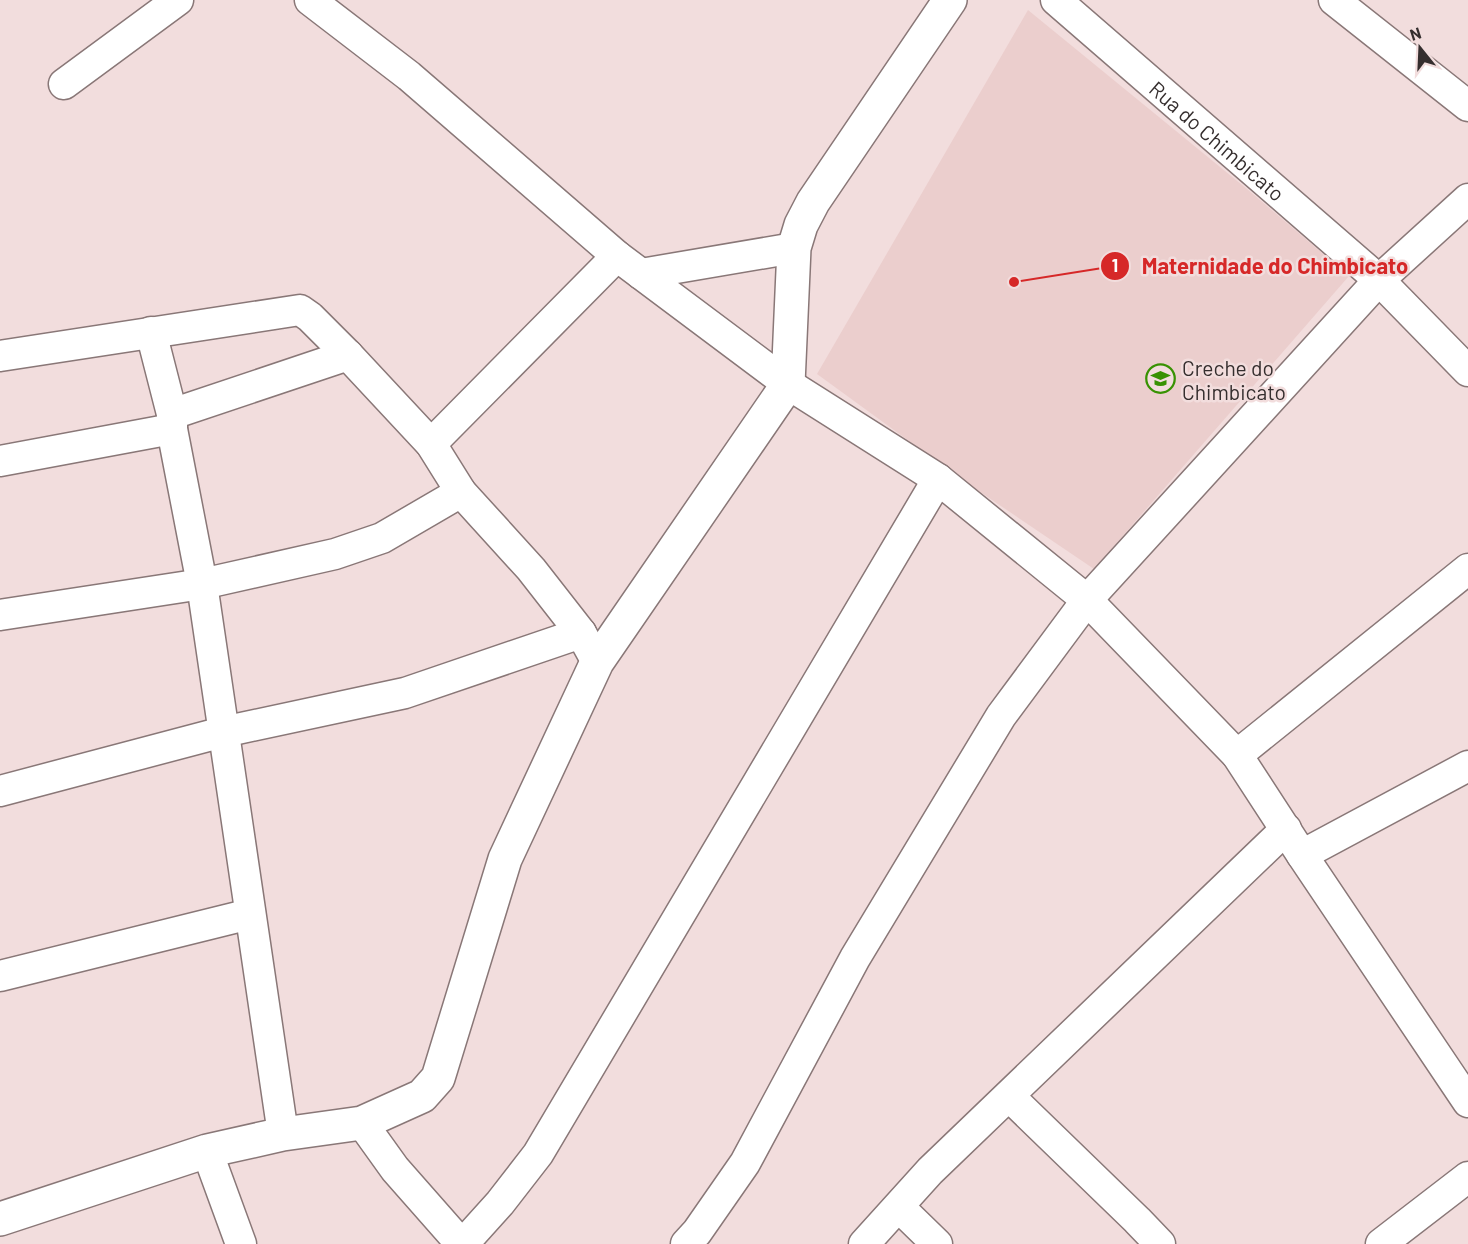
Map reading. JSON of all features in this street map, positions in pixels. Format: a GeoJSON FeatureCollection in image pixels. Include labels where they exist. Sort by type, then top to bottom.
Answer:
{"type":"FeatureCollection","features":[{"type":"Feature","properties":{"kind":"street"},"geometry":{"type":"LineString","coordinates":[[64,84],[177,0]]}},
{"type":"Feature","properties":{"kind":"street"},"geometry":{"type":"LineString","coordinates":[[310,0],[409,76],[617,256],[788,384],[938,479],[1087,600],[1237,755],[1468,1102]]}},
{"type":"Feature","properties":{"kind":"street","name":"Rua do Chimbicato"},"geometry":{"type":"LineString","coordinates":[[1056,0],[1379,280],[1468,371]]}},
{"type":"Feature","properties":{"kind":"street"},"geometry":{"type":"LineString","coordinates":[[1334,0],[1468,106]]}},
{"type":"Feature","properties":{"kind":"street"},"geometry":{"type":"LineString","coordinates":[[0,1219],[207,1151],[283,1134],[362,1123],[422,1095],[438,1078],[505,858],[597,662],[788,384],[794,248],[801,225],[813,202],[947,1]]}},
{"type":"Feature","properties":{"kind":"street"},"geometry":{"type":"LineString","coordinates":[[686,1244],[697,1232],[745,1163],[855,958],[1001,716],[1087,600],[1379,280],[1468,200]]}},
{"type":"Feature","properties":{"kind":"street"},"geometry":{"type":"LineString","coordinates":[[641,274],[794,248]]}},
{"type":"Feature","properties":{"kind":"street"},"geometry":{"type":"LineString","coordinates":[[431,444],[617,256]]}},
{"type":"Feature","properties":{"kind":"street"},"geometry":{"type":"LineString","coordinates":[[0,356],[300,310],[310,316],[431,444],[461,492],[531,569],[581,633],[597,662]]}},
{"type":"Feature","properties":{"kind":"street"},"geometry":{"type":"LineString","coordinates":[[151,332],[172,422],[202,584],[283,1134]]}},
{"type":"Feature","properties":{"kind":"street"},"geometry":{"type":"LineString","coordinates":[[0,461],[172,422],[348,355]]}},
{"type":"Feature","properties":{"kind":"street"},"geometry":{"type":"LineString","coordinates":[[362,1123],[395,1169],[462,1244],[501,1203],[538,1154],[938,479]]}},
{"type":"Feature","properties":{"kind":"street"},"geometry":{"type":"LineString","coordinates":[[0,615],[202,584],[335,554],[382,538],[461,492]]}},
{"type":"Feature","properties":{"kind":"street"},"geometry":{"type":"LineString","coordinates":[[1237,755],[1468,568]]}},
{"type":"Feature","properties":{"kind":"street"},"geometry":{"type":"LineString","coordinates":[[0,791],[223,732],[405,693],[581,633]]}},
{"type":"Feature","properties":{"kind":"street"},"geometry":{"type":"LineString","coordinates":[[1302,855],[1468,766]]}},
{"type":"Feature","properties":{"kind":"street"},"geometry":{"type":"LineString","coordinates":[[864,1244],[930,1171],[1286,829]]}},
{"type":"Feature","properties":{"kind":"street"},"geometry":{"type":"LineString","coordinates":[[0,976],[250,914]]}},
{"type":"Feature","properties":{"kind":"street"},"geometry":{"type":"LineString","coordinates":[[1009,1096],[1160,1244]]}},
{"type":"Feature","properties":{"kind":"street"},"geometry":{"type":"LineString","coordinates":[[207,1151],[241,1244]]}},
{"type":"Feature","properties":{"kind":"street"},"geometry":{"type":"LineString","coordinates":[[1392,1241],[1468,1178]]}},
{"type":"Feature","properties":{"kind":"street"},"geometry":{"type":"LineString","coordinates":[[898,1207],[937,1244]]}},
{"type":"Feature","properties":{"kind":"shaded area"},"geometry":{"type":"Polygon","coordinates":[[[1028,10],[1247,189],[1349,276],[1094,569],[964,481],[817,374],[1028,10]]]}},
{"type":"Feature","properties":{"kind":"place","name":"Maternidade do Chimbicato"},"geometry":{"type":"Point","coordinates":[1014,282]}},
{"type":"Feature","properties":{"kind":"place","name":"Creche do Chimbicato"},"geometry":{"type":"Point","coordinates":[1161,379]}}]}
